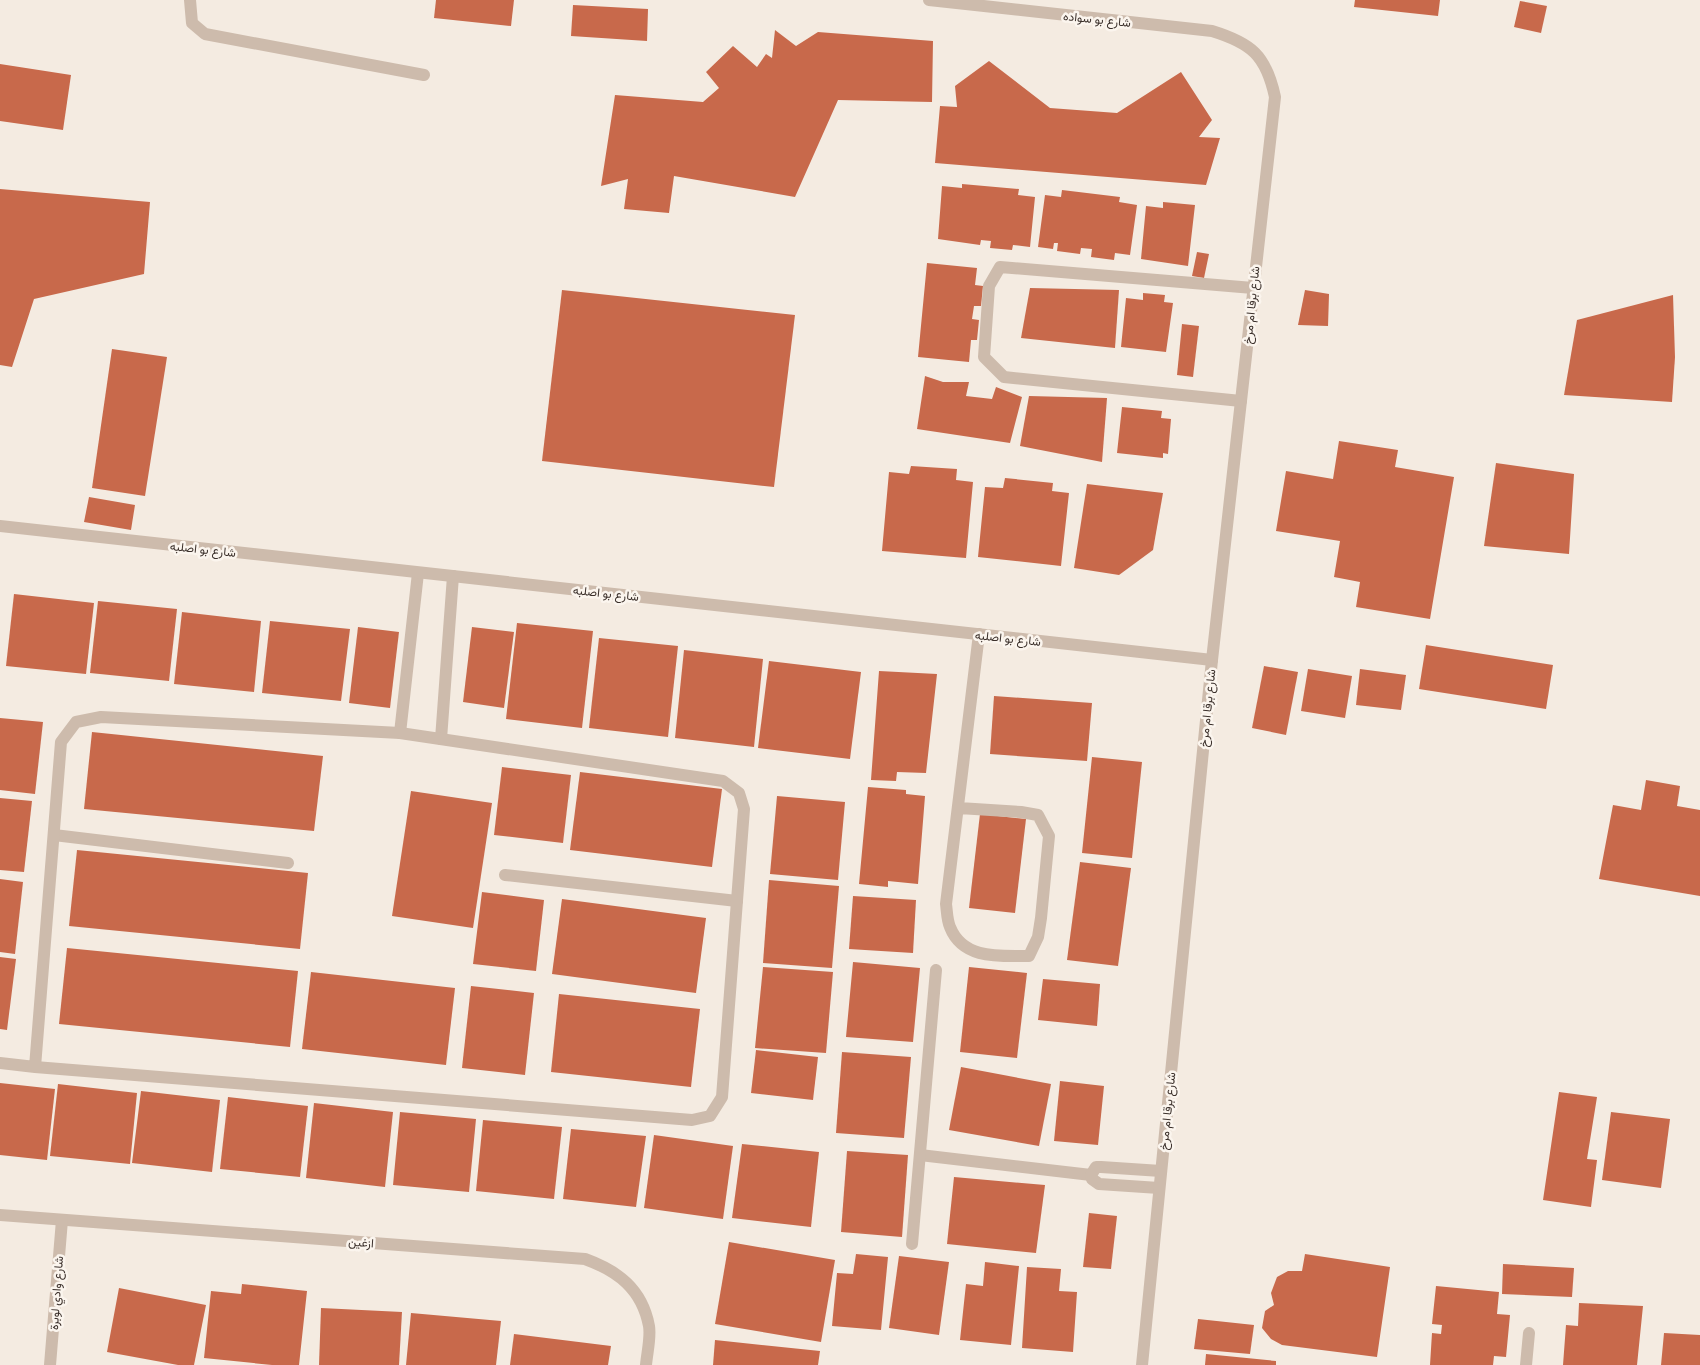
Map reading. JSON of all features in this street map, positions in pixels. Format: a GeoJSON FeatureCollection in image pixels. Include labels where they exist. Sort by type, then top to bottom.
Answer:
{"type":"FeatureCollection","features":[{"type":"Feature","properties":{"kind":"street"},"geometry":{"type":"LineString","coordinates":[[190,0],[192,23],[205,34],[424,75]]}},
{"type":"Feature","properties":{"kind":"street","name":"شارع بو سواده"},"geometry":{"type":"LineString","coordinates":[[929,0],[990,4],[1212,31],[1237,39],[1258,55]]}},
{"type":"Feature","properties":{"kind":"street","name":"شارع برقا ام مرخ"},"geometry":{"type":"LineString","coordinates":[[1142,1365],[1212,660],[1275,97],[1270,74],[1258,55]]}},
{"type":"Feature","properties":{"kind":"street"},"geometry":{"type":"LineString","coordinates":[[1241,401],[1004,377],[984,357],[989,286],[1000,267],[1253,288]]}},
{"type":"Feature","properties":{"kind":"street","name":"شارع بو اصلبه"},"geometry":{"type":"LineString","coordinates":[[0,526],[1212,660]]}},
{"type":"Feature","properties":{"kind":"street"},"geometry":{"type":"LineString","coordinates":[[400,733],[418,573]]}},
{"type":"Feature","properties":{"kind":"street"},"geometry":{"type":"LineString","coordinates":[[441,739],[453,576]]}},
{"type":"Feature","properties":{"kind":"street"},"geometry":{"type":"LineString","coordinates":[[959,808],[1038,815],[1049,836],[1038,937],[1029,956],[992,956],[967,950],[950,928],[946,904],[979,634]]}},
{"type":"Feature","properties":{"kind":"street"},"geometry":{"type":"LineString","coordinates":[[0,1063],[35,1066],[692,1120],[710,1116],[722,1097],[744,809],[739,792],[723,781],[400,733],[101,717],[76,722],[61,742],[35,1066]]}},
{"type":"Feature","properties":{"kind":"street"},"geometry":{"type":"LineString","coordinates":[[54,835],[288,863]]}},
{"type":"Feature","properties":{"kind":"street"},"geometry":{"type":"LineString","coordinates":[[506,875],[737,900]]}},
{"type":"Feature","properties":{"kind":"street"},"geometry":{"type":"LineString","coordinates":[[912,1244],[936,970]]}},
{"type":"Feature","properties":{"kind":"street"},"geometry":{"type":"LineString","coordinates":[[920,1155],[1091,1175]]}},
{"type":"Feature","properties":{"kind":"street"},"geometry":{"type":"LineString","coordinates":[[1091,1175],[1096,1167],[1161,1171]]}},
{"type":"Feature","properties":{"kind":"street"},"geometry":{"type":"LineString","coordinates":[[1091,1175],[1092,1180],[1099,1184],[1159,1188]]}},
{"type":"Feature","properties":{"kind":"street","name":"ازغين"},"geometry":{"type":"LineString","coordinates":[[0,1215],[585,1259],[608,1268],[628,1283],[642,1303],[650,1327],[646,1365]]}},
{"type":"Feature","properties":{"kind":"street","name":"شارع وادي لوبرة"},"geometry":{"type":"LineString","coordinates":[[50,1365],[62,1220]]}},
{"type":"Feature","properties":{"kind":"street"},"geometry":{"type":"LineString","coordinates":[[1526,1365],[1529,1333]]}},
{"type":"Feature","properties":{"kind":"building"},"geometry":{"type":"Polygon","coordinates":[[[436,0],[514,0],[511,26],[434,18],[436,0]]]}},
{"type":"Feature","properties":{"kind":"building"},"geometry":{"type":"Polygon","coordinates":[[[1355,0],[1440,0],[1438,16],[1354,7],[1355,0]]]}},
{"type":"Feature","properties":{"kind":"building"},"geometry":{"type":"Polygon","coordinates":[[[1520,1],[1547,6],[1541,33],[1514,27],[1520,1]]]}},
{"type":"Feature","properties":{"kind":"building"},"geometry":{"type":"Polygon","coordinates":[[[573,5],[648,9],[647,41],[571,36],[573,5]]]}},
{"type":"Feature","properties":{"kind":"building"},"geometry":{"type":"Polygon","coordinates":[[[775,30],[796,46],[818,32],[933,41],[932,102],[838,100],[795,197],[674,176],[669,213],[624,209],[628,179],[601,186],[615,95],[703,102],[719,88],[706,72],[733,46],[757,67],[766,54],[772,58],[775,30]]]}},
{"type":"Feature","properties":{"kind":"building"},"geometry":{"type":"Polygon","coordinates":[[[989,61],[1050,108],[1117,113],[1181,72],[1212,120],[1199,137],[1220,138],[1206,185],[935,163],[940,106],[957,107],[955,86],[989,61]]]}},
{"type":"Feature","properties":{"kind":"building"},"geometry":{"type":"Polygon","coordinates":[[[0,64],[71,75],[63,130],[0,121],[0,64]]]}},
{"type":"Feature","properties":{"kind":"building"},"geometry":{"type":"Polygon","coordinates":[[[962,184],[1019,189],[1018,195],[1035,197],[1030,247],[1013,245],[1012,250],[990,248],[991,241],[981,240],[980,245],[938,239],[942,186],[962,188],[962,184]]]}},
{"type":"Feature","properties":{"kind":"building"},"geometry":{"type":"Polygon","coordinates":[[[0,189],[150,202],[144,274],[34,299],[12,367],[0,365],[0,189]]]}},
{"type":"Feature","properties":{"kind":"building"},"geometry":{"type":"Polygon","coordinates":[[[1062,190],[1120,197],[1119,202],[1137,205],[1130,255],[1115,253],[1114,260],[1091,257],[1092,249],[1081,248],[1080,254],[1057,251],[1058,243],[1054,243],[1053,249],[1038,247],[1045,195],[1061,197],[1062,190]]]}},
{"type":"Feature","properties":{"kind":"building"},"geometry":{"type":"Polygon","coordinates":[[[1163,202],[1195,205],[1188,266],[1141,259],[1146,206],[1163,208],[1163,202]]]}},
{"type":"Feature","properties":{"kind":"building"},"geometry":{"type":"Polygon","coordinates":[[[1197,252],[1209,254],[1204,278],[1192,276],[1197,252]]]}},
{"type":"Feature","properties":{"kind":"building"},"geometry":{"type":"Polygon","coordinates":[[[927,263],[977,268],[975,285],[983,286],[981,306],[974,306],[972,319],[979,320],[977,340],[971,340],[969,362],[918,357],[927,263]]]}},
{"type":"Feature","properties":{"kind":"building"},"geometry":{"type":"Polygon","coordinates":[[[1030,288],[1119,290],[1115,348],[1021,338],[1030,288]]]}},
{"type":"Feature","properties":{"kind":"building"},"geometry":{"type":"Polygon","coordinates":[[[562,290],[795,315],[774,487],[542,461],[562,290]]]}},
{"type":"Feature","properties":{"kind":"building"},"geometry":{"type":"Polygon","coordinates":[[[1305,290],[1329,294],[1328,326],[1298,325],[1305,290]]]}},
{"type":"Feature","properties":{"kind":"building"},"geometry":{"type":"Polygon","coordinates":[[[1143,293],[1165,295],[1164,302],[1173,303],[1166,352],[1121,347],[1126,298],[1143,300],[1143,293]]]}},
{"type":"Feature","properties":{"kind":"building"},"geometry":{"type":"Polygon","coordinates":[[[1673,295],[1675,357],[1672,402],[1564,395],[1577,320],[1673,295]]]}},
{"type":"Feature","properties":{"kind":"building"},"geometry":{"type":"Polygon","coordinates":[[[1182,324],[1199,326],[1193,377],[1177,375],[1182,324]]]}},
{"type":"Feature","properties":{"kind":"building"},"geometry":{"type":"Polygon","coordinates":[[[112,349],[167,357],[145,496],[92,488],[112,349]]]}},
{"type":"Feature","properties":{"kind":"building"},"geometry":{"type":"Polygon","coordinates":[[[925,376],[943,382],[969,382],[966,396],[992,399],[996,387],[1022,397],[1010,443],[917,429],[925,376]]]}},
{"type":"Feature","properties":{"kind":"building"},"geometry":{"type":"Polygon","coordinates":[[[1029,396],[1107,398],[1102,462],[1020,446],[1029,396]]]}},
{"type":"Feature","properties":{"kind":"building"},"geometry":{"type":"Polygon","coordinates":[[[1122,407],[1162,411],[1161,418],[1171,419],[1168,454],[1163,453],[1163,458],[1117,453],[1122,407]]]}},
{"type":"Feature","properties":{"kind":"building"},"geometry":{"type":"Polygon","coordinates":[[[1339,441],[1398,450],[1395,467],[1454,477],[1430,619],[1356,607],[1360,582],[1334,577],[1340,541],[1276,531],[1286,471],[1333,479],[1339,441]]]}},
{"type":"Feature","properties":{"kind":"building"},"geometry":{"type":"Polygon","coordinates":[[[1496,463],[1574,474],[1569,554],[1484,546],[1496,463]]]}},
{"type":"Feature","properties":{"kind":"building"},"geometry":{"type":"Polygon","coordinates":[[[911,466],[957,469],[956,480],[973,482],[966,558],[882,551],[889,472],[909,474],[911,466]]]}},
{"type":"Feature","properties":{"kind":"building"},"geometry":{"type":"Polygon","coordinates":[[[1005,478],[1053,483],[1052,491],[1069,493],[1061,566],[978,557],[985,487],[1003,488],[1005,478]]]}},
{"type":"Feature","properties":{"kind":"building"},"geometry":{"type":"Polygon","coordinates":[[[1087,484],[1163,493],[1153,550],[1119,575],[1074,568],[1087,484]]]}},
{"type":"Feature","properties":{"kind":"building"},"geometry":{"type":"Polygon","coordinates":[[[89,497],[135,505],[131,530],[84,522],[89,497]]]}},
{"type":"Feature","properties":{"kind":"building"},"geometry":{"type":"Polygon","coordinates":[[[14,594],[94,603],[86,674],[6,666],[14,594]]]}},
{"type":"Feature","properties":{"kind":"building"},"geometry":{"type":"Polygon","coordinates":[[[98,601],[177,609],[169,681],[90,673],[98,601]]]}},
{"type":"Feature","properties":{"kind":"building"},"geometry":{"type":"Polygon","coordinates":[[[182,612],[261,621],[254,692],[174,684],[182,612]]]}},
{"type":"Feature","properties":{"kind":"building"},"geometry":{"type":"Polygon","coordinates":[[[270,621],[350,629],[341,701],[262,693],[270,621]]]}},
{"type":"Feature","properties":{"kind":"building"},"geometry":{"type":"Polygon","coordinates":[[[517,623],[593,631],[582,728],[506,719],[517,623]]]}},
{"type":"Feature","properties":{"kind":"building"},"geometry":{"type":"Polygon","coordinates":[[[358,627],[399,632],[390,708],[349,703],[358,627]]]}},
{"type":"Feature","properties":{"kind":"building"},"geometry":{"type":"Polygon","coordinates":[[[472,627],[514,632],[504,708],[463,702],[472,627]]]}},
{"type":"Feature","properties":{"kind":"building"},"geometry":{"type":"Polygon","coordinates":[[[599,638],[678,646],[668,737],[589,728],[599,638]]]}},
{"type":"Feature","properties":{"kind":"building"},"geometry":{"type":"Polygon","coordinates":[[[1426,645],[1553,665],[1546,709],[1419,689],[1426,645]]]}},
{"type":"Feature","properties":{"kind":"building"},"geometry":{"type":"Polygon","coordinates":[[[684,650],[763,659],[754,747],[675,738],[684,650]]]}},
{"type":"Feature","properties":{"kind":"building"},"geometry":{"type":"Polygon","coordinates":[[[769,661],[861,672],[850,759],[758,748],[769,661]]]}},
{"type":"Feature","properties":{"kind":"building"},"geometry":{"type":"Polygon","coordinates":[[[1264,666],[1298,672],[1286,735],[1252,728],[1264,666]]]}},
{"type":"Feature","properties":{"kind":"building"},"geometry":{"type":"Polygon","coordinates":[[[1308,669],[1352,676],[1345,718],[1301,711],[1308,669]]]}},
{"type":"Feature","properties":{"kind":"building"},"geometry":{"type":"Polygon","coordinates":[[[1360,669],[1406,675],[1401,710],[1356,705],[1360,669]]]}},
{"type":"Feature","properties":{"kind":"building"},"geometry":{"type":"Polygon","coordinates":[[[879,671],[937,674],[926,773],[897,772],[896,781],[871,780],[879,671]]]}},
{"type":"Feature","properties":{"kind":"building"},"geometry":{"type":"Polygon","coordinates":[[[994,696],[1092,703],[1087,761],[990,754],[994,696]]]}},
{"type":"Feature","properties":{"kind":"building"},"geometry":{"type":"Polygon","coordinates":[[[0,718],[43,722],[35,794],[0,790],[0,718]]]}},
{"type":"Feature","properties":{"kind":"building"},"geometry":{"type":"Polygon","coordinates":[[[92,732],[323,756],[314,831],[84,809],[92,732]]]}},
{"type":"Feature","properties":{"kind":"building"},"geometry":{"type":"Polygon","coordinates":[[[1092,757],[1142,762],[1132,858],[1082,853],[1092,757]]]}},
{"type":"Feature","properties":{"kind":"building"},"geometry":{"type":"Polygon","coordinates":[[[502,767],[571,775],[563,843],[494,835],[502,767]]]}},
{"type":"Feature","properties":{"kind":"building"},"geometry":{"type":"Polygon","coordinates":[[[580,772],[722,789],[712,867],[570,850],[580,772]]]}},
{"type":"Feature","properties":{"kind":"building"},"geometry":{"type":"Polygon","coordinates":[[[1646,780],[1680,786],[1677,806],[1700,810],[1700,896],[1599,879],[1613,805],[1641,810],[1646,780]]]}},
{"type":"Feature","properties":{"kind":"building"},"geometry":{"type":"Polygon","coordinates":[[[868,787],[906,790],[906,794],[925,796],[918,884],[888,881],[888,887],[859,884],[868,787]]]}},
{"type":"Feature","properties":{"kind":"building"},"geometry":{"type":"Polygon","coordinates":[[[411,791],[492,803],[473,928],[392,916],[411,791]]]}},
{"type":"Feature","properties":{"kind":"building"},"geometry":{"type":"Polygon","coordinates":[[[777,796],[845,802],[838,880],[770,874],[777,796]]]}},
{"type":"Feature","properties":{"kind":"building"},"geometry":{"type":"Polygon","coordinates":[[[0,798],[32,801],[24,872],[0,870],[0,798]]]}},
{"type":"Feature","properties":{"kind":"building"},"geometry":{"type":"Polygon","coordinates":[[[980,814],[1026,819],[1015,913],[969,908],[980,814]]]}},
{"type":"Feature","properties":{"kind":"building"},"geometry":{"type":"Polygon","coordinates":[[[77,850],[308,873],[300,949],[69,926],[77,850]]]}},
{"type":"Feature","properties":{"kind":"building"},"geometry":{"type":"Polygon","coordinates":[[[1080,862],[1131,868],[1118,966],[1067,960],[1080,862]]]}},
{"type":"Feature","properties":{"kind":"building"},"geometry":{"type":"Polygon","coordinates":[[[0,879],[23,882],[15,954],[0,952],[0,879]]]}},
{"type":"Feature","properties":{"kind":"building"},"geometry":{"type":"Polygon","coordinates":[[[769,880],[839,886],[832,968],[763,963],[769,880]]]}},
{"type":"Feature","properties":{"kind":"building"},"geometry":{"type":"Polygon","coordinates":[[[482,892],[544,900],[536,971],[473,964],[482,892]]]}},
{"type":"Feature","properties":{"kind":"building"},"geometry":{"type":"Polygon","coordinates":[[[853,896],[916,900],[913,953],[849,949],[853,896]]]}},
{"type":"Feature","properties":{"kind":"building"},"geometry":{"type":"Polygon","coordinates":[[[562,899],[706,918],[696,993],[552,974],[562,899]]]}},
{"type":"Feature","properties":{"kind":"building"},"geometry":{"type":"Polygon","coordinates":[[[67,948],[298,971],[290,1047],[59,1024],[67,948]]]}},
{"type":"Feature","properties":{"kind":"building"},"geometry":{"type":"Polygon","coordinates":[[[0,957],[16,959],[7,1030],[0,1029],[0,957]]]}},
{"type":"Feature","properties":{"kind":"building"},"geometry":{"type":"Polygon","coordinates":[[[853,962],[920,968],[913,1042],[846,1037],[853,962]]]}},
{"type":"Feature","properties":{"kind":"building"},"geometry":{"type":"Polygon","coordinates":[[[763,967],[833,972],[826,1053],[755,1048],[763,967]]]}},
{"type":"Feature","properties":{"kind":"building"},"geometry":{"type":"Polygon","coordinates":[[[969,967],[1027,973],[1017,1058],[960,1052],[969,967]]]}},
{"type":"Feature","properties":{"kind":"building"},"geometry":{"type":"Polygon","coordinates":[[[311,972],[455,988],[446,1065],[302,1049],[311,972]]]}},
{"type":"Feature","properties":{"kind":"building"},"geometry":{"type":"Polygon","coordinates":[[[1043,979],[1100,984],[1097,1026],[1038,1020],[1043,979]]]}},
{"type":"Feature","properties":{"kind":"building"},"geometry":{"type":"Polygon","coordinates":[[[471,986],[534,993],[525,1075],[462,1068],[471,986]]]}},
{"type":"Feature","properties":{"kind":"building"},"geometry":{"type":"Polygon","coordinates":[[[559,994],[700,1009],[691,1087],[551,1072],[559,994]]]}},
{"type":"Feature","properties":{"kind":"building"},"geometry":{"type":"Polygon","coordinates":[[[756,1050],[818,1057],[813,1100],[751,1093],[756,1050]]]}},
{"type":"Feature","properties":{"kind":"building"},"geometry":{"type":"Polygon","coordinates":[[[842,1052],[911,1057],[904,1138],[836,1133],[842,1052]]]}},
{"type":"Feature","properties":{"kind":"building"},"geometry":{"type":"Polygon","coordinates":[[[961,1067],[1051,1084],[1039,1146],[949,1130],[961,1067]]]}},
{"type":"Feature","properties":{"kind":"building"},"geometry":{"type":"Polygon","coordinates":[[[1060,1081],[1104,1086],[1098,1145],[1054,1141],[1060,1081]]]}},
{"type":"Feature","properties":{"kind":"building"},"geometry":{"type":"Polygon","coordinates":[[[0,1083],[55,1089],[47,1160],[0,1155],[0,1083]]]}},
{"type":"Feature","properties":{"kind":"building"},"geometry":{"type":"Polygon","coordinates":[[[58,1084],[137,1093],[130,1164],[50,1156],[58,1084]]]}},
{"type":"Feature","properties":{"kind":"building"},"geometry":{"type":"Polygon","coordinates":[[[141,1091],[220,1100],[212,1172],[132,1163],[141,1091]]]}},
{"type":"Feature","properties":{"kind":"building"},"geometry":{"type":"Polygon","coordinates":[[[1559,1092],[1597,1097],[1587,1159],[1597,1160],[1591,1207],[1543,1200],[1559,1092]]]}},
{"type":"Feature","properties":{"kind":"building"},"geometry":{"type":"Polygon","coordinates":[[[228,1097],[308,1106],[300,1177],[220,1169],[228,1097]]]}},
{"type":"Feature","properties":{"kind":"building"},"geometry":{"type":"Polygon","coordinates":[[[314,1103],[393,1112],[385,1187],[306,1178],[314,1103]]]}},
{"type":"Feature","properties":{"kind":"building"},"geometry":{"type":"Polygon","coordinates":[[[400,1112],[476,1119],[469,1192],[393,1185],[400,1112]]]}},
{"type":"Feature","properties":{"kind":"building"},"geometry":{"type":"Polygon","coordinates":[[[1611,1112],[1670,1119],[1661,1188],[1602,1180],[1611,1112]]]}},
{"type":"Feature","properties":{"kind":"building"},"geometry":{"type":"Polygon","coordinates":[[[483,1120],[562,1127],[554,1199],[476,1191],[483,1120]]]}},
{"type":"Feature","properties":{"kind":"building"},"geometry":{"type":"Polygon","coordinates":[[[571,1129],[646,1136],[636,1207],[563,1199],[571,1129]]]}},
{"type":"Feature","properties":{"kind":"building"},"geometry":{"type":"Polygon","coordinates":[[[654,1135],[733,1146],[723,1219],[644,1208],[654,1135]]]}},
{"type":"Feature","properties":{"kind":"building"},"geometry":{"type":"Polygon","coordinates":[[[742,1144],[819,1152],[811,1227],[732,1218],[742,1144]]]}},
{"type":"Feature","properties":{"kind":"building"},"geometry":{"type":"Polygon","coordinates":[[[847,1151],[908,1155],[902,1237],[841,1232],[847,1151]]]}},
{"type":"Feature","properties":{"kind":"building"},"geometry":{"type":"Polygon","coordinates":[[[954,1177],[1045,1185],[1036,1253],[947,1244],[954,1177]]]}},
{"type":"Feature","properties":{"kind":"building"},"geometry":{"type":"Polygon","coordinates":[[[1089,1213],[1117,1216],[1111,1269],[1083,1267],[1089,1213]]]}},
{"type":"Feature","properties":{"kind":"building"},"geometry":{"type":"Polygon","coordinates":[[[729,1242],[835,1260],[821,1342],[715,1324],[729,1242]]]}},
{"type":"Feature","properties":{"kind":"building"},"geometry":{"type":"Polygon","coordinates":[[[856,1254],[888,1257],[881,1330],[832,1326],[837,1273],[853,1274],[856,1254]]]}},
{"type":"Feature","properties":{"kind":"building"},"geometry":{"type":"Polygon","coordinates":[[[1305,1254],[1390,1267],[1377,1357],[1282,1345],[1271,1339],[1262,1328],[1265,1311],[1274,1305],[1271,1293],[1277,1277],[1288,1271],[1302,1271],[1305,1254]]]}},
{"type":"Feature","properties":{"kind":"building"},"geometry":{"type":"Polygon","coordinates":[[[899,1256],[949,1262],[939,1335],[889,1328],[899,1256]]]}},
{"type":"Feature","properties":{"kind":"building"},"geometry":{"type":"Polygon","coordinates":[[[985,1262],[1019,1266],[1011,1345],[960,1340],[966,1284],[983,1286],[985,1262]]]}},
{"type":"Feature","properties":{"kind":"building"},"geometry":{"type":"Polygon","coordinates":[[[1503,1264],[1574,1268],[1572,1297],[1502,1294],[1503,1264]]]}},
{"type":"Feature","properties":{"kind":"building"},"geometry":{"type":"Polygon","coordinates":[[[1027,1267],[1061,1269],[1059,1291],[1077,1292],[1073,1352],[1022,1348],[1027,1267]]]}},
{"type":"Feature","properties":{"kind":"building"},"geometry":{"type":"Polygon","coordinates":[[[242,1284],[307,1291],[299,1365],[272,1365],[204,1358],[211,1291],[241,1294],[242,1284]]]}},
{"type":"Feature","properties":{"kind":"building"},"geometry":{"type":"Polygon","coordinates":[[[1436,1286],[1499,1292],[1497,1314],[1510,1315],[1506,1357],[1494,1356],[1493,1365],[1430,1365],[1432,1333],[1441,1334],[1442,1325],[1432,1324],[1436,1286]]]}},
{"type":"Feature","properties":{"kind":"building"},"geometry":{"type":"Polygon","coordinates":[[[119,1288],[206,1305],[194,1365],[178,1365],[107,1352],[119,1288]]]}},
{"type":"Feature","properties":{"kind":"building"},"geometry":{"type":"Polygon","coordinates":[[[1579,1303],[1643,1306],[1637,1365],[1563,1365],[1566,1325],[1578,1326],[1579,1303]]]}},
{"type":"Feature","properties":{"kind":"building"},"geometry":{"type":"Polygon","coordinates":[[[321,1308],[402,1312],[399,1365],[319,1365],[321,1308]]]}},
{"type":"Feature","properties":{"kind":"building"},"geometry":{"type":"Polygon","coordinates":[[[411,1313],[501,1321],[496,1365],[406,1365],[411,1313]]]}},
{"type":"Feature","properties":{"kind":"building"},"geometry":{"type":"Polygon","coordinates":[[[1198,1319],[1254,1325],[1250,1354],[1194,1349],[1198,1319]]]}},
{"type":"Feature","properties":{"kind":"building"},"geometry":{"type":"Polygon","coordinates":[[[1664,1333],[1700,1335],[1700,1365],[1661,1365],[1664,1333]]]}},
{"type":"Feature","properties":{"kind":"building"},"geometry":{"type":"Polygon","coordinates":[[[514,1334],[611,1346],[608,1365],[510,1365],[514,1334]]]}},
{"type":"Feature","properties":{"kind":"building"},"geometry":{"type":"Polygon","coordinates":[[[715,1340],[820,1351],[818,1365],[713,1365],[715,1340]]]}},
{"type":"Feature","properties":{"kind":"building"},"geometry":{"type":"Polygon","coordinates":[[[1206,1354],[1276,1361],[1276,1365],[1205,1365],[1206,1354]]]}}]}
